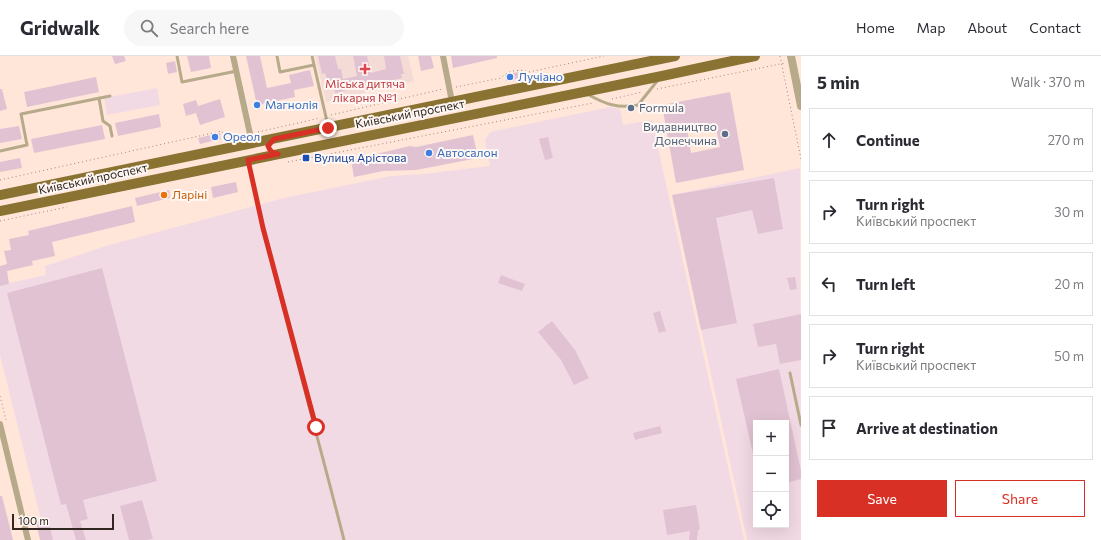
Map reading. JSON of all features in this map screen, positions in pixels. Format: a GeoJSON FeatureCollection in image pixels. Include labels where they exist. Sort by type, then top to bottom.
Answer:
{"type":"FeatureCollection","features":[{"type":"Feature","properties":{"kind":"main road","name":"Київський проспект"},"geometry":{"type":"LineString","coordinates":[[0,195],[675,56]]}},
{"type":"Feature","properties":{"kind":"main road","name":"Київський проспект"},"geometry":{"type":"LineString","coordinates":[[0,211],[248,160],[280,159],[755,56]]}},
{"type":"Feature","properties":{"kind":"main road"},"geometry":{"type":"LineString","coordinates":[[274,139],[268,146],[269,150],[280,159]]}},
{"type":"Feature","properties":{"kind":"main road"},"geometry":{"type":"LineString","coordinates":[[233,147],[239,148],[243,155],[241,160],[236,163]]}},
{"type":"Feature","properties":{"kind":"street"},"geometry":{"type":"LineString","coordinates":[[234,56],[252,143]]}},
{"type":"Feature","properties":{"kind":"street"},"geometry":{"type":"LineString","coordinates":[[443,56],[452,102]]}},
{"type":"Feature","properties":{"kind":"street"},"geometry":{"type":"LineString","coordinates":[[792,59],[801,106]]}},
{"type":"Feature","properties":{"kind":"street"},"geometry":{"type":"LineString","coordinates":[[0,424],[28,540]]}},
{"type":"Feature","properties":{"kind":"lane"},"geometry":{"type":"LineString","coordinates":[[176,56],[182,82],[237,71]]}},
{"type":"Feature","properties":{"kind":"lane"},"geometry":{"type":"LineString","coordinates":[[277,56],[280,72],[314,65]]}},
{"type":"Feature","properties":{"kind":"lane"},"geometry":{"type":"LineString","coordinates":[[312,56],[328,128]]}},
{"type":"Feature","properties":{"kind":"lane"},"geometry":{"type":"LineString","coordinates":[[584,92],[600,102],[624,108],[638,105],[662,76]]}},
{"type":"Feature","properties":{"kind":"lane"},"geometry":{"type":"LineString","coordinates":[[0,151],[27,145],[21,114],[110,96]]}},
{"type":"Feature","properties":{"kind":"lane"},"geometry":{"type":"LineString","coordinates":[[99,98],[103,121],[110,126],[112,136]]}},
{"type":"Feature","properties":{"kind":"lane"},"geometry":{"type":"LineString","coordinates":[[248,160],[263,228],[316,427],[344,540]]}},
{"type":"Feature","properties":{"kind":"lane"},"geometry":{"type":"LineString","coordinates":[[790,373],[801,425]]}},
{"type":"Feature","properties":{"kind":"path"},"geometry":{"type":"LineString","coordinates":[[258,132],[449,88],[501,78],[505,73],[522,70],[529,72],[604,56]]}},
{"type":"Feature","properties":{"kind":"path"},"geometry":{"type":"LineString","coordinates":[[780,56],[801,159]]}},
{"type":"Feature","properties":{"kind":"path"},"geometry":{"type":"LineString","coordinates":[[280,159],[600,102],[782,64],[792,59]]}},
{"type":"Feature","properties":{"kind":"path"},"geometry":{"type":"LineString","coordinates":[[0,180],[222,131],[225,138],[234,136]]}},
{"type":"Feature","properties":{"kind":"shaded area","name":"Міська дитяча лікарня №1"},"geometry":{"type":"Polygon","coordinates":[[[315,56],[408,56],[414,81],[326,102],[315,56]]]}},
{"type":"Feature","properties":{"kind":"shaded area"},"geometry":{"type":"Polygon","coordinates":[[[157,88],[160,105],[107,115],[104,98],[157,88]]]}},
{"type":"Feature","properties":{"kind":"shaded area"},"geometry":{"type":"Polygon","coordinates":[[[610,107],[620,109],[623,125],[652,120],[744,540],[46,540],[0,355],[0,285],[46,275],[45,266],[106,246],[284,198],[391,176],[423,174],[490,166],[485,141],[490,132],[610,107]]]}},
{"type":"Feature","properties":{"kind":"shaded area"},"geometry":{"type":"Polygon","coordinates":[[[800,168],[801,540],[747,540],[672,195],[800,168]]]}},
{"type":"Feature","properties":{"kind":"building"},"geometry":{"type":"Polygon","coordinates":[[[112,56],[124,56],[126,61],[115,64],[112,56]]]}},
{"type":"Feature","properties":{"kind":"building"},"geometry":{"type":"Polygon","coordinates":[[[187,56],[209,56],[211,68],[191,72],[187,56]]]}},
{"type":"Feature","properties":{"kind":"building"},"geometry":{"type":"Polygon","coordinates":[[[246,56],[260,56],[267,88],[291,83],[289,75],[310,70],[314,86],[294,90],[295,97],[257,105],[246,56]]]}},
{"type":"Feature","properties":{"kind":"building"},"geometry":{"type":"Polygon","coordinates":[[[318,56],[335,56],[338,69],[341,69],[343,79],[357,76],[353,56],[367,56],[371,73],[386,69],[384,56],[400,56],[404,74],[401,74],[402,78],[371,85],[372,87],[361,89],[360,87],[335,93],[334,88],[329,89],[325,73],[322,74],[318,56]]]}},
{"type":"Feature","properties":{"kind":"building"},"geometry":{"type":"Polygon","coordinates":[[[418,56],[431,56],[434,68],[421,71],[418,56]]]}},
{"type":"Feature","properties":{"kind":"building"},"geometry":{"type":"Polygon","coordinates":[[[451,56],[497,56],[497,58],[453,68],[451,56]]]}},
{"type":"Feature","properties":{"kind":"building"},"geometry":{"type":"Polygon","coordinates":[[[175,61],[177,72],[168,74],[166,63],[175,61]]]}},
{"type":"Feature","properties":{"kind":"building"},"geometry":{"type":"Polygon","coordinates":[[[524,71],[526,77],[506,81],[505,75],[524,71]]]}},
{"type":"Feature","properties":{"kind":"building"},"geometry":{"type":"Polygon","coordinates":[[[96,77],[99,92],[27,107],[24,92],[96,77]]]}},
{"type":"Feature","properties":{"kind":"building"},"geometry":{"type":"Polygon","coordinates":[[[0,89],[2,89],[7,109],[0,111],[0,89]]]}},
{"type":"Feature","properties":{"kind":"building"},"geometry":{"type":"Polygon","coordinates":[[[730,92],[744,170],[676,183],[662,105],[730,92]],[[715,123],[687,129],[691,153],[720,147],[715,123]]]}},
{"type":"Feature","properties":{"kind":"building"},"geometry":{"type":"Polygon","coordinates":[[[220,99],[225,117],[200,125],[196,113],[186,116],[183,104],[196,100],[198,106],[220,99]]]}},
{"type":"Feature","properties":{"kind":"building"},"geometry":{"type":"Polygon","coordinates":[[[159,114],[161,127],[118,136],[115,123],[159,114]]]}},
{"type":"Feature","properties":{"kind":"building"},"geometry":{"type":"Polygon","coordinates":[[[102,125],[105,139],[34,153],[31,139],[102,125]]]}},
{"type":"Feature","properties":{"kind":"building"},"geometry":{"type":"Polygon","coordinates":[[[19,126],[22,139],[0,143],[0,129],[19,126]]]}},
{"type":"Feature","properties":{"kind":"building"},"geometry":{"type":"Polygon","coordinates":[[[220,133],[221,139],[200,144],[198,138],[220,133]]]}},
{"type":"Feature","properties":{"kind":"building","name":"Автосалон"},"geometry":{"type":"Polygon","coordinates":[[[473,135],[478,158],[416,170],[383,171],[354,177],[351,160],[410,146],[416,147],[473,135]]]}},
{"type":"Feature","properties":{"kind":"building"},"geometry":{"type":"Polygon","coordinates":[[[548,137],[553,158],[545,160],[539,139],[548,137]]]}},
{"type":"Feature","properties":{"kind":"building"},"geometry":{"type":"Polygon","coordinates":[[[20,158],[22,168],[0,172],[0,162],[20,158]]]}},
{"type":"Feature","properties":{"kind":"building"},"geometry":{"type":"Polygon","coordinates":[[[774,178],[783,229],[758,234],[752,210],[716,218],[737,323],[701,330],[672,195],[774,178]]]}},
{"type":"Feature","properties":{"kind":"building"},"geometry":{"type":"Polygon","coordinates":[[[236,182],[238,192],[213,198],[211,187],[236,182]]]}},
{"type":"Feature","properties":{"kind":"building"},"geometry":{"type":"Polygon","coordinates":[[[169,190],[170,198],[137,206],[135,198],[169,190]]]}},
{"type":"Feature","properties":{"kind":"building"},"geometry":{"type":"Polygon","coordinates":[[[132,206],[135,222],[52,242],[55,256],[32,261],[33,265],[7,271],[9,284],[0,286],[0,266],[7,264],[4,251],[11,250],[9,239],[29,235],[28,231],[132,206]]]}},
{"type":"Feature","properties":{"kind":"building"},"geometry":{"type":"Polygon","coordinates":[[[102,268],[157,481],[83,500],[88,519],[80,521],[86,540],[76,540],[66,504],[61,505],[7,293],[102,268]]]}},
{"type":"Feature","properties":{"kind":"building"},"geometry":{"type":"Polygon","coordinates":[[[501,275],[525,284],[522,291],[498,283],[501,275]]]}},
{"type":"Feature","properties":{"kind":"building"},"geometry":{"type":"Polygon","coordinates":[[[795,277],[797,289],[790,290],[787,278],[795,277]]]}},
{"type":"Feature","properties":{"kind":"building"},"geometry":{"type":"Polygon","coordinates":[[[660,311],[666,331],[659,333],[653,313],[660,311]]]}},
{"type":"Feature","properties":{"kind":"building"},"geometry":{"type":"Polygon","coordinates":[[[801,314],[801,360],[780,364],[776,344],[758,347],[753,324],[801,314]]]}},
{"type":"Feature","properties":{"kind":"building"},"geometry":{"type":"Polygon","coordinates":[[[552,321],[575,350],[589,378],[574,385],[561,360],[538,332],[552,321]]]}},
{"type":"Feature","properties":{"kind":"building"},"geometry":{"type":"Polygon","coordinates":[[[779,369],[801,471],[801,479],[789,482],[789,420],[753,420],[753,454],[736,379],[779,369]]]}},
{"type":"Feature","properties":{"kind":"building"},"geometry":{"type":"Polygon","coordinates":[[[660,426],[662,433],[635,440],[633,433],[660,426]]]}},
{"type":"Feature","properties":{"kind":"building"},"geometry":{"type":"Polygon","coordinates":[[[0,496],[2,496],[13,540],[0,540],[0,496]]]}},
{"type":"Feature","properties":{"kind":"building"},"geometry":{"type":"Polygon","coordinates":[[[142,500],[153,539],[129,540],[120,506],[142,500]]]}},
{"type":"Feature","properties":{"kind":"building"},"geometry":{"type":"Polygon","coordinates":[[[696,505],[700,529],[698,530],[697,540],[689,540],[690,531],[667,535],[663,510],[696,505]]]}},
{"type":"Feature","properties":{"kind":"building"},"geometry":{"type":"Polygon","coordinates":[[[48,519],[53,540],[40,540],[36,522],[48,519]]]}},
{"type":"Feature","properties":{"kind":"place","name":"Міська дитяча лікарня №1"},"geometry":{"type":"Point","coordinates":[365,69]}},
{"type":"Feature","properties":{"kind":"place","name":"Лучіано"},"geometry":{"type":"Point","coordinates":[510,77]}},
{"type":"Feature","properties":{"kind":"place","name":"Магнолія"},"geometry":{"type":"Point","coordinates":[257,105]}},
{"type":"Feature","properties":{"kind":"place","name":"Formula"},"geometry":{"type":"Point","coordinates":[631,108]}},
{"type":"Feature","properties":{"kind":"place","name":"Видавництво Донеччина"},"geometry":{"type":"Point","coordinates":[725,134]}},
{"type":"Feature","properties":{"kind":"place","name":"Ореол"},"geometry":{"type":"Point","coordinates":[215,137]}},
{"type":"Feature","properties":{"kind":"place","name":"Автосалон"},"geometry":{"type":"Point","coordinates":[429,153]}},
{"type":"Feature","properties":{"kind":"place","name":"Вулиця Арістова"},"geometry":{"type":"Point","coordinates":[306,158]}},
{"type":"Feature","properties":{"kind":"place","name":"Ларіні"},"geometry":{"type":"Point","coordinates":[164,195]}},
{"type":"Feature","properties":{"kind":"route"},"geometry":{"type":"LineString","coordinates":[[316,427],[263,228],[248,160],[278,154],[269,150],[268,146],[274,139],[328,128]]}}]}
